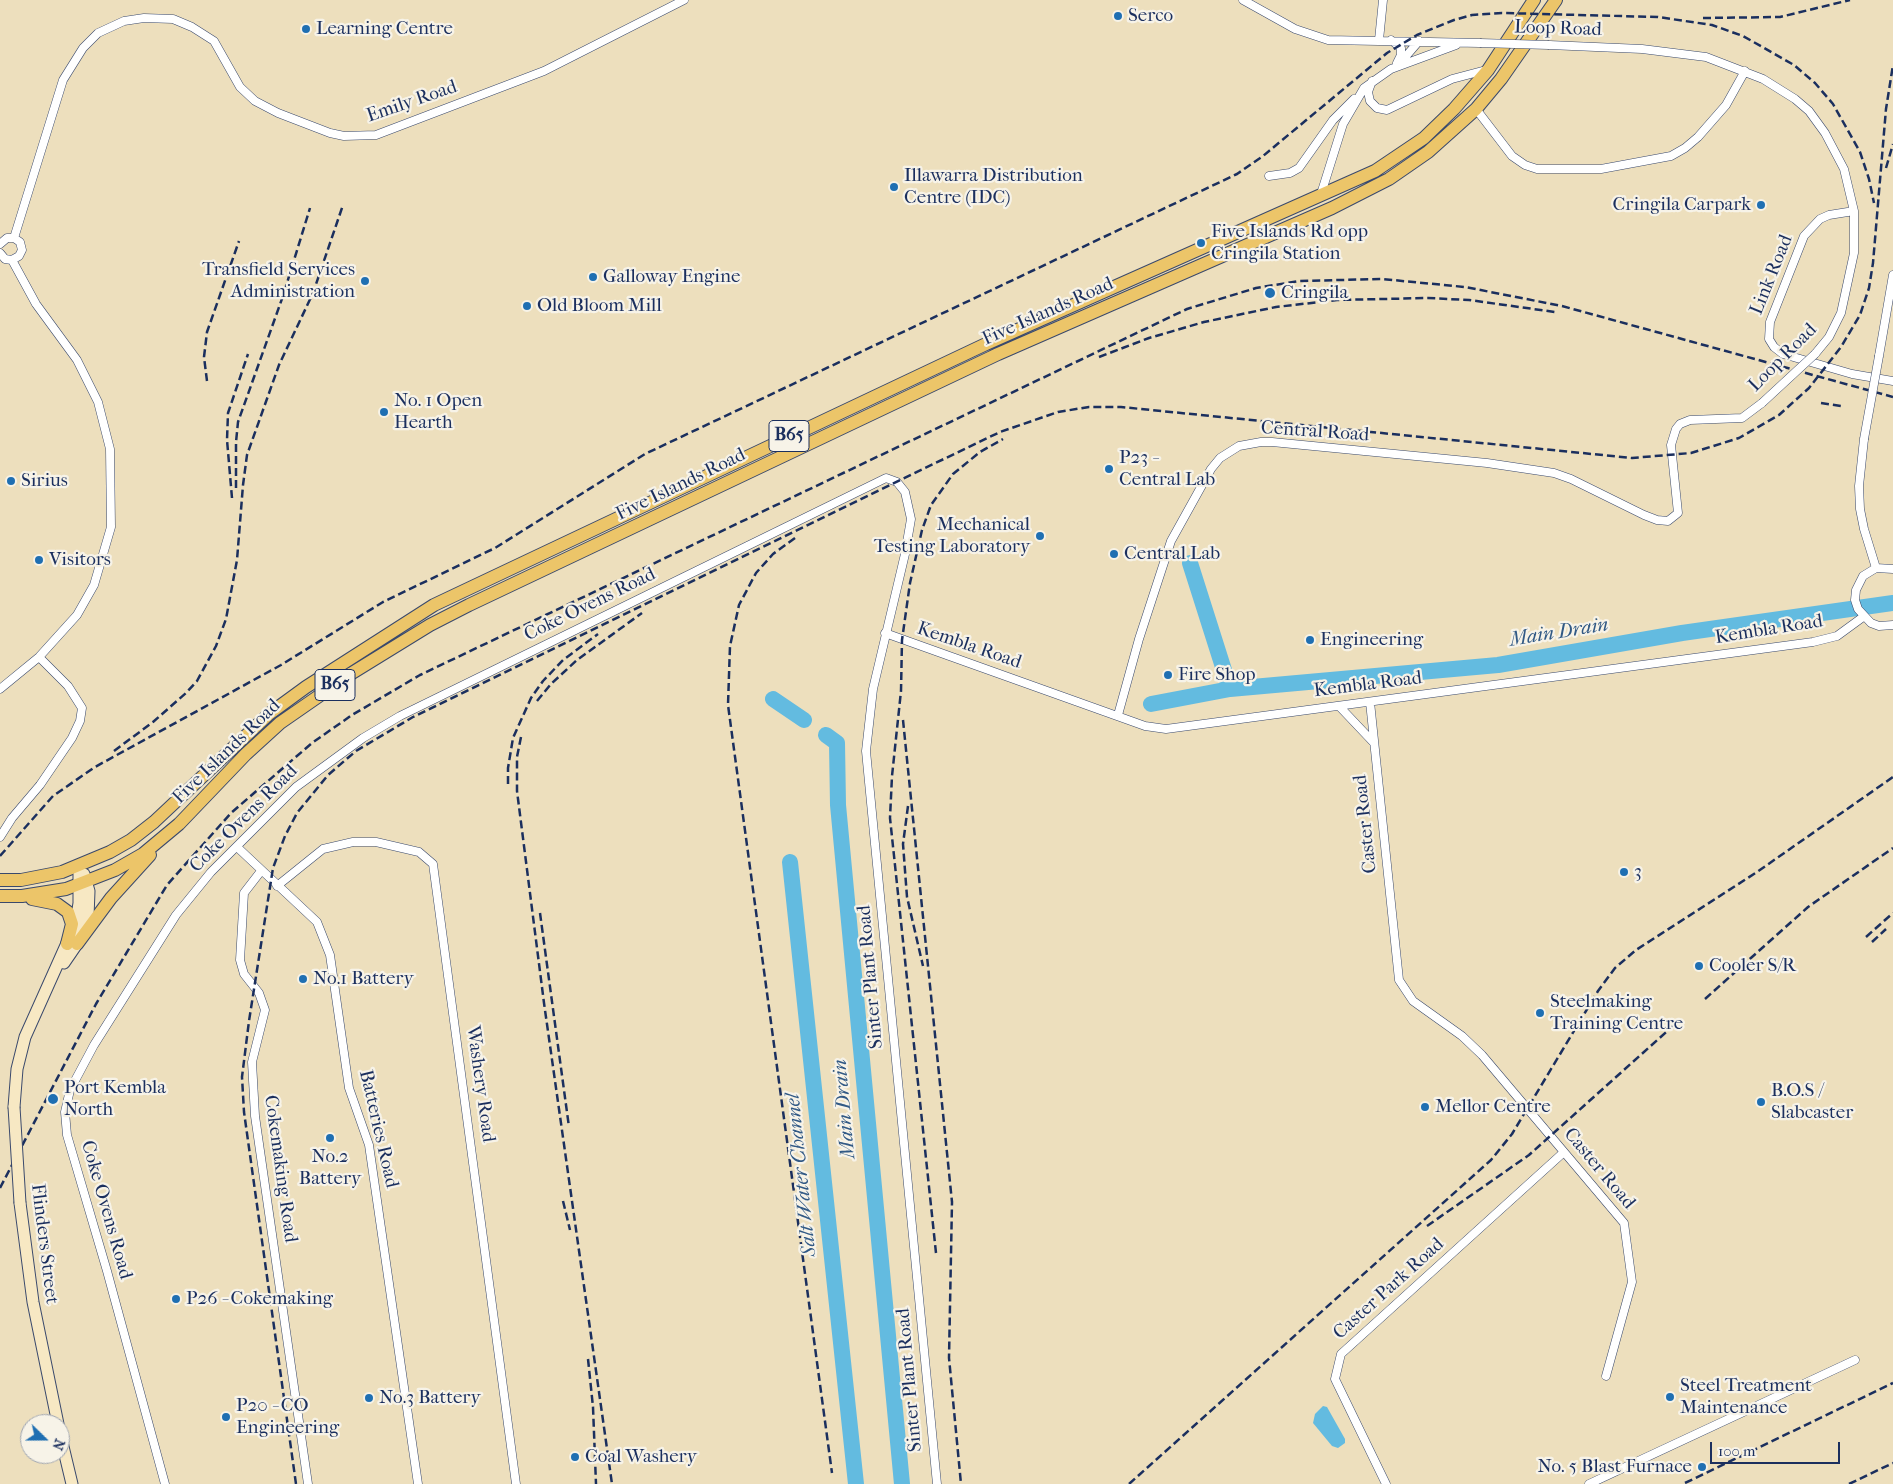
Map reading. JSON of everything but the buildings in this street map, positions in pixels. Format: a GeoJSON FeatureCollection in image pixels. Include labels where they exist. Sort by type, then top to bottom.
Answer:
{"type":"FeatureCollection","features":[{"type":"Feature","properties":{"kind":"main road","name":"Five Islands Road"},"geometry":{"type":"LineString","coordinates":[[2,880],[21,880],[46,876],[79,865],[121,846],[141,832],[269,714],[314,682],[434,605],[986,344],[1375,171],[1417,143],[1454,109],[1488,70],[1534,0]]}},
{"type":"Feature","properties":{"kind":"main road","name":"Five Islands Road"},"geometry":{"type":"LineString","coordinates":[[0,896],[22,896],[52,892],[83,883],[143,854],[168,834],[246,754],[280,723],[352,673],[430,625],[989,358],[1332,208],[1408,167],[1455,130],[1476,109],[1501,79],[1556,0]]}},
{"type":"Feature","properties":{"kind":"main road"},"geometry":{"type":"LineString","coordinates":[[72,944],[168,834]]}},
{"type":"Feature","properties":{"kind":"main road"},"geometry":{"type":"LineString","coordinates":[[22,896],[53,903],[66,910],[71,917],[72,944]]}},
{"type":"Feature","properties":{"kind":"street","name":"Emily Road"},"geometry":{"type":"LineString","coordinates":[[14,238],[63,80],[83,48],[98,33],[124,21],[144,18],[173,20],[201,31],[214,41],[240,87],[255,101],[278,113],[330,133],[344,136],[376,136],[544,71],[684,0]]}},
{"type":"Feature","properties":{"kind":"street"},"geometry":{"type":"LineString","coordinates":[[1243,0],[1295,29],[1321,38],[1337,40],[1420,41]]}},
{"type":"Feature","properties":{"kind":"street"},"geometry":{"type":"LineString","coordinates":[[1379,40],[1383,0]]}},
{"type":"Feature","properties":{"kind":"street"},"geometry":{"type":"LineString","coordinates":[[1391,40],[1398,44],[1401,50],[1400,58],[1392,68]]}},
{"type":"Feature","properties":{"kind":"street"},"geometry":{"type":"LineString","coordinates":[[1392,68],[1407,57],[1420,41]]}},
{"type":"Feature","properties":{"kind":"street","name":"Loop Road"},"geometry":{"type":"LineString","coordinates":[[1420,41],[1642,49],[1706,57],[1763,79],[1795,99],[1826,132],[1844,170],[1854,211],[1854,253],[1845,300],[1836,326],[1815,354],[1753,412],[1742,418],[1690,420],[1676,429],[1671,445],[1678,508],[1676,516]]}},
{"type":"Feature","properties":{"kind":"street","name":"Loop Road"},"geometry":{"type":"LineString","coordinates":[[1320,196],[1343,124],[1364,88],[1392,68],[1462,43]]}},
{"type":"Feature","properties":{"kind":"street"},"geometry":{"type":"LineString","coordinates":[[1373,80],[1368,92],[1370,101],[1377,108],[1387,110],[1452,79],[1488,70]]}},
{"type":"Feature","properties":{"kind":"street"},"geometry":{"type":"LineString","coordinates":[[1476,109],[1512,156],[1525,165],[1537,169],[1601,169],[1671,156],[1685,148],[1698,137],[1726,105],[1744,71]]}},
{"type":"Feature","properties":{"kind":"street"},"geometry":{"type":"LineString","coordinates":[[1268,176],[1297,170],[1323,135],[1364,88]]}},
{"type":"Feature","properties":{"kind":"street"},"geometry":{"type":"LineString","coordinates":[[1323,135],[1350,112]]}},
{"type":"Feature","properties":{"kind":"street","name":"Link Road"},"geometry":{"type":"LineString","coordinates":[[1854,211],[1820,219],[1804,236],[1770,322],[1769,339],[1783,354],[1852,374],[1893,381]]}},
{"type":"Feature","properties":{"kind":"street"},"geometry":{"type":"LineString","coordinates":[[0,244],[7,238],[14,238],[20,242],[22,250],[19,256],[12,260],[5,259],[0,253]]}},
{"type":"Feature","properties":{"kind":"street"},"geometry":{"type":"LineString","coordinates":[[0,689],[39,657],[77,615],[94,584],[111,527],[112,487],[110,449],[98,402],[78,360],[36,304],[12,260]]}},
{"type":"Feature","properties":{"kind":"street"},"geometry":{"type":"LineString","coordinates":[[1876,568],[1864,529],[1860,509],[1859,486],[1864,439],[1893,275]]}},
{"type":"Feature","properties":{"kind":"street","name":"Central Road"},"geometry":{"type":"LineString","coordinates":[[1118,715],[1139,639],[1171,541],[1211,469],[1220,458],[1239,446],[1272,442],[1487,463],[1554,473],[1572,479],[1606,498],[1657,520],[1668,521],[1676,516]]}},
{"type":"Feature","properties":{"kind":"street","name":"Sinter Plant Road"},"geometry":{"type":"LineString","coordinates":[[889,478],[897,482],[905,492],[911,519],[906,554],[885,633],[869,706],[866,752],[937,1484]]}},
{"type":"Feature","properties":{"kind":"street","name":"Coke Ovens Road"},"geometry":{"type":"LineString","coordinates":[[165,1484],[68,1135],[65,1112],[75,1080],[130,984],[176,915],[211,872],[296,786],[340,752],[400,716],[880,479],[889,478]]}},
{"type":"Feature","properties":{"kind":"street"},"geometry":{"type":"LineString","coordinates":[[1893,568],[1876,568],[1863,576],[1858,583],[1855,600],[1863,617],[1879,626],[1893,625]]}},
{"type":"Feature","properties":{"kind":"street","name":"Kembla Road"},"geometry":{"type":"LineString","coordinates":[[885,633],[1118,715],[1144,726],[1166,729],[1812,642],[1837,636],[1863,617]]}},
{"type":"Feature","properties":{"kind":"street"},"geometry":{"type":"LineString","coordinates":[[0,837],[12,818],[40,785],[67,746],[80,721],[82,708],[68,686],[39,657]]}},
{"type":"Feature","properties":{"kind":"street","name":"Caster Road"},"geometry":{"type":"LineString","coordinates":[[1370,702],[1399,980],[1413,1001],[1462,1036],[1482,1055],[1624,1223],[1632,1282],[1606,1376]]}},
{"type":"Feature","properties":{"kind":"street"},"geometry":{"type":"LineString","coordinates":[[1339,706],[1374,743]]}},
{"type":"Feature","properties":{"kind":"street","name":"Washery Road"},"geometry":{"type":"LineString","coordinates":[[277,886],[323,849],[353,842],[376,842],[419,852],[428,857],[434,864],[516,1484]]}},
{"type":"Feature","properties":{"kind":"street","name":"Batteries Road"},"geometry":{"type":"LineString","coordinates":[[237,847],[317,922],[330,955],[349,1088],[369,1145],[393,1299],[418,1484]]}},
{"type":"Feature","properties":{"kind":"street","name":"Flinders Street"},"geometry":{"type":"LineString","coordinates":[[56,1414],[32,1302],[20,1203],[14,1107],[17,1069],[25,1037],[50,982],[72,944],[83,883],[79,865]]}},
{"type":"Feature","properties":{"kind":"street","name":"Cokemaking Road"},"geometry":{"type":"LineString","coordinates":[[261,871],[244,893],[240,960],[244,974],[259,993],[265,1010],[252,1062],[255,1116],[308,1484]]}},
{"type":"Feature","properties":{"kind":"street","name":"Caster Park Road"},"geometry":{"type":"LineString","coordinates":[[1386,1484],[1335,1379],[1341,1354],[1564,1152]]}},
{"type":"Feature","properties":{"kind":"street"},"geometry":{"type":"LineString","coordinates":[[1589,1484],[1854,1360]]}},
{"type":"Feature","properties":{"kind":"street"},"geometry":{"type":"LineString","coordinates":[[67,1464],[72,1484]]}},
{"type":"Feature","properties":{"kind":"water"},"geometry":{"type":"Polygon","coordinates":[[[1323,1406],[1327,1407],[1345,1439],[1345,1443],[1338,1448],[1332,1446],[1313,1423],[1315,1414],[1323,1406]]]}},
{"type":"Feature","properties":{"kind":"waterway","name":"Main Drain"},"geometry":{"type":"LineString","coordinates":[[1190,563],[1230,689]]}},
{"type":"Feature","properties":{"kind":"waterway","name":"Main Drain"},"geometry":{"type":"LineString","coordinates":[[1151,704],[1230,689],[1498,665],[1682,633],[1893,603]]}},
{"type":"Feature","properties":{"kind":"waterway","name":"Main Drain"},"geometry":{"type":"LineString","coordinates":[[773,699],[804,720]]}},
{"type":"Feature","properties":{"kind":"waterway","name":"Main Drain"},"geometry":{"type":"LineString","coordinates":[[826,735],[837,743],[838,805],[902,1484]]}},
{"type":"Feature","properties":{"kind":"waterway","name":"Salt Water Channel"},"geometry":{"type":"LineString","coordinates":[[790,862],[856,1484]]}},
{"type":"Feature","properties":{"kind":"railway"},"geometry":{"type":"LineString","coordinates":[[1703,18],[1780,17],[1850,0]]}},
{"type":"Feature","properties":{"kind":"railway"},"geometry":{"type":"LineString","coordinates":[[0,856],[53,796],[95,767],[281,665],[383,602],[495,548],[645,454],[1237,174],[1263,156],[1387,53],[1417,35],[1454,20],[1472,15],[1502,13],[1658,17],[1712,25],[1743,36],[1794,65],[1815,83],[1833,104],[1860,152],[1869,179],[1874,203]]}},
{"type":"Feature","properties":{"kind":"railway"},"geometry":{"type":"LineString","coordinates":[[296,1484],[244,1112],[242,1077],[273,868],[285,836],[297,813],[328,775],[356,751],[413,717],[1000,432],[1058,412],[1089,407],[1121,407],[1632,458],[1691,453],[1739,438],[1779,415],[1809,388],[1841,347],[1860,315],[1869,288],[1873,263],[1886,109],[1893,65]]}},
{"type":"Feature","properties":{"kind":"railway"},"geometry":{"type":"LineString","coordinates":[[1886,168],[1893,144]]}},
{"type":"Feature","properties":{"kind":"railway"},"geometry":{"type":"LineString","coordinates":[[114,751],[153,722],[186,693],[197,681],[216,646],[226,619],[237,560],[247,455],[279,365],[313,293],[343,205]]}},
{"type":"Feature","properties":{"kind":"railway"},"geometry":{"type":"LineString","coordinates":[[236,488],[238,422],[283,296],[310,208]]}},
{"type":"Feature","properties":{"kind":"railway"},"geometry":{"type":"LineString","coordinates":[[207,381],[204,357],[207,332],[239,241]]}},
{"type":"Feature","properties":{"kind":"railway"},"geometry":{"type":"LineString","coordinates":[[0,1188],[96,1004],[167,885],[231,813],[312,743],[352,715],[420,675],[1187,309],[1256,288],[1299,281],[1382,279],[1465,287],[1562,306],[1893,397]]}},
{"type":"Feature","properties":{"kind":"railway"},"geometry":{"type":"LineString","coordinates":[[1099,357],[1149,338],[1204,322],[1276,307],[1337,300],[1428,298],[1469,300],[1555,312]]}},
{"type":"Feature","properties":{"kind":"railway"},"geometry":{"type":"LineString","coordinates":[[232,498],[227,440],[228,413],[248,354]]}},
{"type":"Feature","properties":{"kind":"railway"},"geometry":{"type":"LineString","coordinates":[[1821,403],[1841,406]]}},
{"type":"Feature","properties":{"kind":"railway"},"geometry":{"type":"LineString","coordinates":[[936,1253],[890,818],[892,776],[901,691],[902,640],[910,583],[922,530],[931,505],[953,474],[980,452],[1003,439]]}},
{"type":"Feature","properties":{"kind":"railway"},"geometry":{"type":"LineString","coordinates":[[795,538],[773,554],[756,573],[739,605],[730,646],[728,705],[832,1473]]}},
{"type":"Feature","properties":{"kind":"railway"},"geometry":{"type":"LineString","coordinates":[[537,701],[551,684],[577,660],[642,613]]}},
{"type":"Feature","properties":{"kind":"railway"},"geometry":{"type":"LineString","coordinates":[[508,784],[508,768],[513,738],[531,698],[543,681],[563,660],[598,634]]}},
{"type":"Feature","properties":{"kind":"railway"},"geometry":{"type":"LineString","coordinates":[[903,720],[952,1202],[949,1358],[961,1484]]}},
{"type":"Feature","properties":{"kind":"railway"},"geometry":{"type":"LineString","coordinates":[[521,737],[517,757],[517,791],[544,1003],[612,1484]]}},
{"type":"Feature","properties":{"kind":"railway"},"geometry":{"type":"LineString","coordinates":[[1129,1484],[1491,1160],[1512,1134],[1598,991],[1615,968],[1636,950],[1757,872],[1893,777]]}},
{"type":"Feature","properties":{"kind":"railway"},"geometry":{"type":"LineString","coordinates":[[908,806],[903,844],[907,897],[923,966]]}},
{"type":"Feature","properties":{"kind":"railway"},"geometry":{"type":"LineString","coordinates":[[1705,999],[1808,907],[1893,848]]}},
{"type":"Feature","properties":{"kind":"railway"},"geometry":{"type":"LineString","coordinates":[[540,913],[569,1127]]}},
{"type":"Feature","properties":{"kind":"railway"},"geometry":{"type":"LineString","coordinates":[[1866,937],[1893,913]]}},
{"type":"Feature","properties":{"kind":"railway"},"geometry":{"type":"LineString","coordinates":[[1872,942],[1886,929]]}},
{"type":"Feature","properties":{"kind":"railway"},"geometry":{"type":"LineString","coordinates":[[1427,1226],[1529,1155],[1673,1026]]}},
{"type":"Feature","properties":{"kind":"railway"},"geometry":{"type":"LineString","coordinates":[[563,1201],[570,1230]]}},
{"type":"Feature","properties":{"kind":"railway"},"geometry":{"type":"LineString","coordinates":[[588,1359],[593,1407],[596,1484]]}},
{"type":"Feature","properties":{"kind":"railway"},"geometry":{"type":"LineString","coordinates":[[1685,1483],[1893,1383]]}},
{"type":"Feature","properties":{"kind":"railway"},"geometry":{"type":"LineString","coordinates":[[1849,1484],[1893,1463]]}},
{"type":"Feature","properties":{"kind":"place","name":"Serco"},"geometry":{"type":"Point","coordinates":[1118,16]}},
{"type":"Feature","properties":{"kind":"place","name":"Learning Centre"},"geometry":{"type":"Point","coordinates":[306,29]}},
{"type":"Feature","properties":{"kind":"place","name":"Illawarra Distribution Centre (IDC)"},"geometry":{"type":"Point","coordinates":[894,187]}},
{"type":"Feature","properties":{"kind":"place","name":"Cringila Carpark"},"geometry":{"type":"Point","coordinates":[1761,205]}},
{"type":"Feature","properties":{"kind":"place","name":"Five Islands Rd opp Cringila Station"},"geometry":{"type":"Point","coordinates":[1201,243]}},
{"type":"Feature","properties":{"kind":"place","name":"Galloway Engine"},"geometry":{"type":"Point","coordinates":[593,277]}},
{"type":"Feature","properties":{"kind":"place","name":"Transfield Services Administration"},"geometry":{"type":"Point","coordinates":[365,281]}},
{"type":"Feature","properties":{"kind":"place","name":"Cringila"},"geometry":{"type":"Point","coordinates":[1270,293]}},
{"type":"Feature","properties":{"kind":"place","name":"Old Bloom Mill"},"geometry":{"type":"Point","coordinates":[527,306]}},
{"type":"Feature","properties":{"kind":"place","name":"No. 1 Open Hearth"},"geometry":{"type":"Point","coordinates":[384,412]}},
{"type":"Feature","properties":{"kind":"place","name":"P23 - Central Lab"},"geometry":{"type":"Point","coordinates":[1109,469]}},
{"type":"Feature","properties":{"kind":"place","name":"Sirius"},"geometry":{"type":"Point","coordinates":[11,481]}},
{"type":"Feature","properties":{"kind":"place","name":"Mechanical Testing Laboratory"},"geometry":{"type":"Point","coordinates":[1040,536]}},
{"type":"Feature","properties":{"kind":"place","name":"Central Lab"},"geometry":{"type":"Point","coordinates":[1114,554]}},
{"type":"Feature","properties":{"kind":"place","name":"Visitors"},"geometry":{"type":"Point","coordinates":[39,560]}},
{"type":"Feature","properties":{"kind":"place","name":"Engineering"},"geometry":{"type":"Point","coordinates":[1310,640]}},
{"type":"Feature","properties":{"kind":"place","name":"Fire Shop"},"geometry":{"type":"Point","coordinates":[1168,675]}},
{"type":"Feature","properties":{"kind":"place","name":"3"},"geometry":{"type":"Point","coordinates":[1624,872]}},
{"type":"Feature","properties":{"kind":"place","name":"Cooler S/R"},"geometry":{"type":"Point","coordinates":[1699,966]}},
{"type":"Feature","properties":{"kind":"place","name":"No.1 Battery"},"geometry":{"type":"Point","coordinates":[303,979]}},
{"type":"Feature","properties":{"kind":"place","name":"Steelmaking Training Centre"},"geometry":{"type":"Point","coordinates":[1540,1013]}},
{"type":"Feature","properties":{"kind":"place","name":"Port Kembla North"},"geometry":{"type":"Point","coordinates":[53,1099]}},
{"type":"Feature","properties":{"kind":"place","name":"B.O.S / Slabcaster"},"geometry":{"type":"Point","coordinates":[1761,1102]}},
{"type":"Feature","properties":{"kind":"place","name":"Mellor Centre"},"geometry":{"type":"Point","coordinates":[1425,1107]}},
{"type":"Feature","properties":{"kind":"place","name":"No.2 Battery"},"geometry":{"type":"Point","coordinates":[330,1138]}},
{"type":"Feature","properties":{"kind":"place","name":"P26 - Cokemaking"},"geometry":{"type":"Point","coordinates":[176,1299]}},
{"type":"Feature","properties":{"kind":"place","name":"Steel Treatment Maintenance"},"geometry":{"type":"Point","coordinates":[1670,1397]}},
{"type":"Feature","properties":{"kind":"place","name":"No.3 Battery"},"geometry":{"type":"Point","coordinates":[369,1398]}},
{"type":"Feature","properties":{"kind":"place","name":"P20 - CO Engineering"},"geometry":{"type":"Point","coordinates":[226,1417]}},
{"type":"Feature","properties":{"kind":"place","name":"Coal Washery"},"geometry":{"type":"Point","coordinates":[575,1457]}},
{"type":"Feature","properties":{"kind":"place","name":"No. 5 Blast Furnace"},"geometry":{"type":"Point","coordinates":[1702,1467]}}]}
